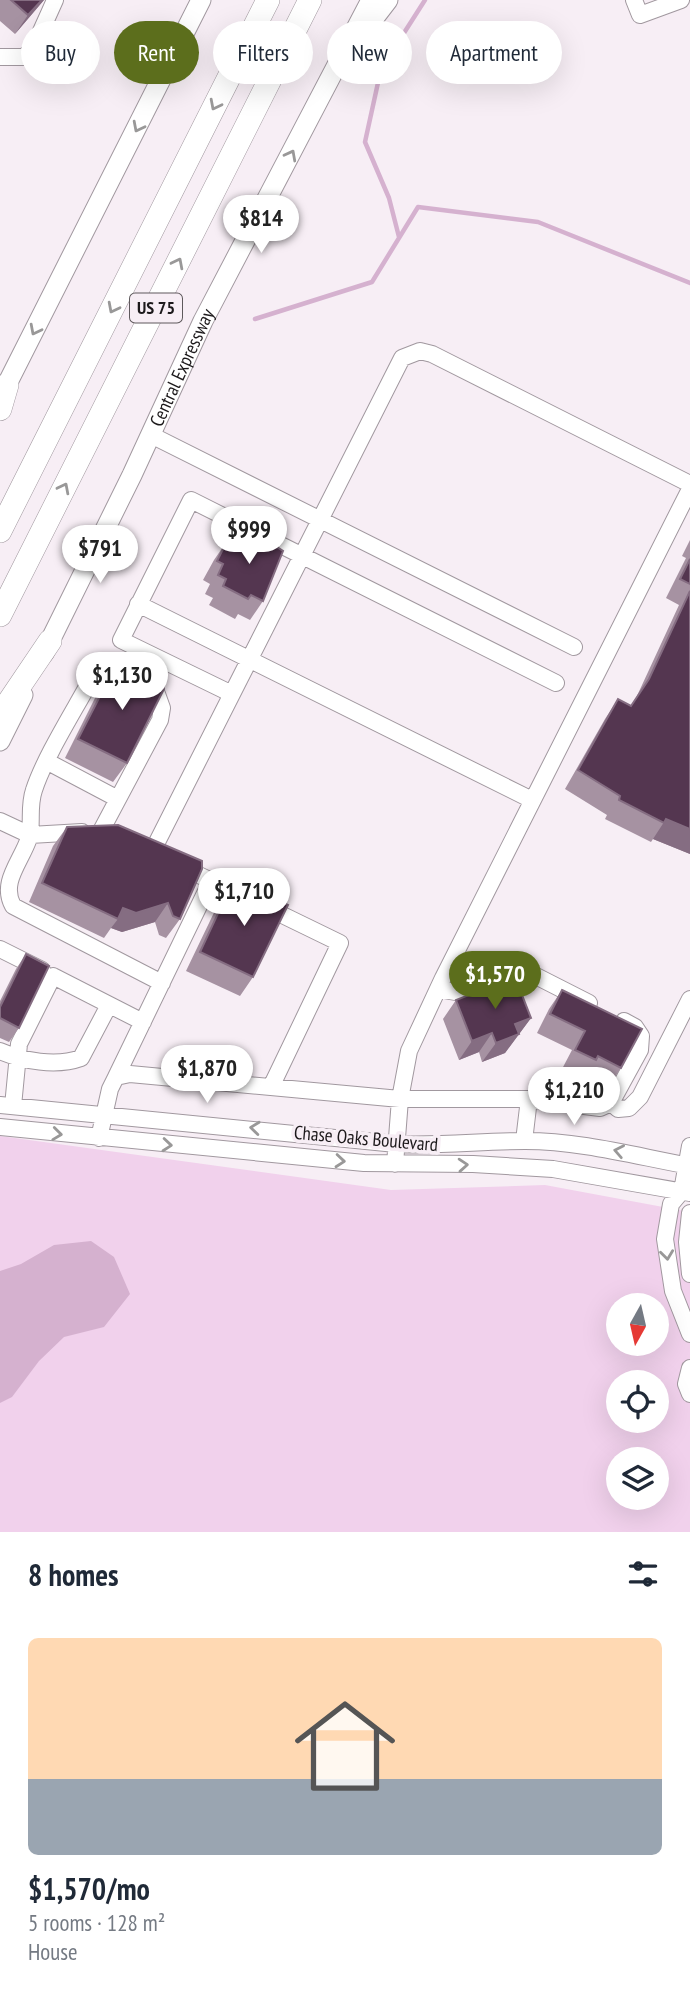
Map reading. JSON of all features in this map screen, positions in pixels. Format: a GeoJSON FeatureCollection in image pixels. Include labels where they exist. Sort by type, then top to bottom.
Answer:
{"type":"FeatureCollection","features":[{"type":"Feature","properties":{"kind":"highway","name":"US 75"},"geometry":{"type":"LineString","coordinates":[[0,531],[268,0]]}},
{"type":"Feature","properties":{"kind":"highway","name":"US 75"},"geometry":{"type":"LineString","coordinates":[[0,615],[310,0]]}},
{"type":"Feature","properties":{"kind":"highway"},"geometry":{"type":"LineString","coordinates":[[0,409],[3,392]]}},
{"type":"Feature","properties":{"kind":"highway"},"geometry":{"type":"LineString","coordinates":[[0,715],[50,641]]}},
{"type":"Feature","properties":{"kind":"main road"},"geometry":{"type":"LineString","coordinates":[[3,392],[201,0]]}},
{"type":"Feature","properties":{"kind":"main road","name":"Central Expressway"},"geometry":{"type":"LineString","coordinates":[[361,21],[371,0]]}},
{"type":"Feature","properties":{"kind":"main road"},"geometry":{"type":"LineString","coordinates":[[372,21],[388,0]]}},
{"type":"Feature","properties":{"kind":"main road","name":"Central Expressway"},"geometry":{"type":"LineString","coordinates":[[0,741],[151,435],[203,321],[329,84]]}},
{"type":"Feature","properties":{"kind":"street"},"geometry":{"type":"LineString","coordinates":[[0,57],[23,57],[33,49],[55,0]]}},
{"type":"Feature","properties":{"kind":"street"},"geometry":{"type":"LineString","coordinates":[[634,0],[640,15],[676,1]]}},
{"type":"Feature","properties":{"kind":"street"},"geometry":{"type":"LineString","coordinates":[[271,1087],[340,943],[146,849],[232,694],[402,358],[420,351],[690,486],[409,1051],[400,1099],[395,1164]]}},
{"type":"Feature","properties":{"kind":"street"},"geometry":{"type":"LineString","coordinates":[[151,435],[574,647]]}},
{"type":"Feature","properties":{"kind":"street"},"geometry":{"type":"LineString","coordinates":[[232,694],[121,640],[191,500],[556,682]]}},
{"type":"Feature","properties":{"kind":"street"},"geometry":{"type":"LineString","coordinates":[[138,604],[533,800]]}},
{"type":"Feature","properties":{"kind":"street"},"geometry":{"type":"LineString","coordinates":[[0,821],[30,835],[108,832],[118,799],[160,720],[162,708],[157,694],[108,670],[94,674],[34,787],[28,809],[30,835],[7,884],[6,896],[13,906],[162,983]]}},
{"type":"Feature","properties":{"kind":"street"},"geometry":{"type":"LineString","coordinates":[[48,762],[118,799]]}},
{"type":"Feature","properties":{"kind":"street"},"geometry":{"type":"LineString","coordinates":[[99,1138],[103,1113],[116,1077],[211,881]]}},
{"type":"Feature","properties":{"kind":"street"},"geometry":{"type":"LineString","coordinates":[[0,949],[143,1022]]}},
{"type":"Feature","properties":{"kind":"street"},"geometry":{"type":"LineString","coordinates":[[116,1077],[130,1074],[400,1099],[529,1099],[600,1108],[611,1103],[640,1050],[641,1036],[635,1027],[532,974],[517,974],[473,995],[438,989]]}},
{"type":"Feature","properties":{"kind":"street"},"geometry":{"type":"LineString","coordinates":[[6,1105],[19,1059],[19,1044],[53,976]]}},
{"type":"Feature","properties":{"kind":"street"},"geometry":{"type":"LineString","coordinates":[[611,1103],[618,1109],[628,1108],[640,1097],[690,999]]}},
{"type":"Feature","properties":{"kind":"street"},"geometry":{"type":"LineString","coordinates":[[0,1051],[19,1059],[60,1061],[80,1058],[109,1005]]}},
{"type":"Feature","properties":{"kind":"street"},"geometry":{"type":"LineString","coordinates":[[524,1141],[529,1099]]}},
{"type":"Feature","properties":{"kind":"street","name":"Chase Oaks Boulevard"},"geometry":{"type":"LineString","coordinates":[[6,1105],[396,1144],[435,1146],[524,1141],[612,1150],[688,1165]]}},
{"type":"Feature","properties":{"kind":"street","name":"Chase Oaks Boulevard"},"geometry":{"type":"LineString","coordinates":[[0,1126],[99,1138],[395,1164],[473,1164],[553,1169],[686,1192]]}},
{"type":"Feature","properties":{"kind":"street"},"geometry":{"type":"LineString","coordinates":[[690,1146],[686,1192],[690,1211],[687,1242],[690,1274]]}},
{"type":"Feature","properties":{"kind":"street"},"geometry":{"type":"LineString","coordinates":[[686,1192],[671,1204],[665,1239],[673,1291],[690,1334]]}},
{"type":"Feature","properties":{"kind":"street"},"geometry":{"type":"LineString","coordinates":[[690,1368],[686,1384],[690,1394]]}},
{"type":"Feature","properties":{"kind":"shaded area"},"geometry":{"type":"Polygon","coordinates":[[[0,1136],[391,1190],[545,1185],[690,1212],[690,1532],[0,1532],[0,1136]]]}},
{"type":"Feature","properties":{"kind":"shaded area"},"geometry":{"type":"Polygon","coordinates":[[[91,1241],[114,1257],[130,1294],[104,1327],[64,1337],[39,1361],[12,1397],[0,1403],[0,1271],[21,1264],[54,1245],[91,1241]]]}},
{"type":"Feature","properties":{"kind":"building"},"geometry":{"type":"Polygon","coordinates":[[[11,0],[42,0],[28,15],[11,0]]]}},
{"type":"Feature","properties":{"kind":"building"},"geometry":{"type":"Polygon","coordinates":[[[238,534],[253,541],[257,534],[283,551],[263,601],[251,595],[248,599],[223,586],[226,579],[218,575],[223,564],[217,561],[227,541],[233,544],[238,534]]]}},
{"type":"Feature","properties":{"kind":"building"},"geometry":{"type":"Polygon","coordinates":[[[690,559],[690,584],[680,579],[690,559]]]}},
{"type":"Feature","properties":{"kind":"building"},"geometry":{"type":"Polygon","coordinates":[[[690,591],[690,829],[666,819],[664,823],[619,800],[620,796],[578,770],[618,699],[631,706],[649,679],[690,591]]]}},
{"type":"Feature","properties":{"kind":"building"},"geometry":{"type":"Polygon","coordinates":[[[117,663],[162,682],[164,689],[127,763],[78,739],[117,663]]]}},
{"type":"Feature","properties":{"kind":"building"},"geometry":{"type":"Polygon","coordinates":[[[118,825],[202,861],[202,869],[180,919],[173,916],[168,903],[136,913],[123,908],[118,919],[42,883],[67,827],[118,825]]]}},
{"type":"Feature","properties":{"kind":"building"},"geometry":{"type":"Polygon","coordinates":[[[234,879],[288,905],[253,977],[200,952],[234,879]]]}},
{"type":"Feature","properties":{"kind":"building"},"geometry":{"type":"Polygon","coordinates":[[[26,954],[49,966],[19,1028],[0,1018],[0,1007],[26,954]]]}},
{"type":"Feature","properties":{"kind":"building"},"geometry":{"type":"Polygon","coordinates":[[[515,977],[531,1018],[515,1024],[519,1034],[496,1043],[492,1033],[472,1041],[456,1000],[515,977]]]}},
{"type":"Feature","properties":{"kind":"building"},"geometry":{"type":"Polygon","coordinates":[[[562,990],[642,1029],[621,1068],[598,1056],[596,1060],[575,1050],[585,1031],[550,1014],[562,990]]]}},
{"type":"Feature","properties":{"kind":"waterway"},"geometry":{"type":"LineString","coordinates":[[399,237],[389,198],[365,142],[381,69],[425,0]]}},
{"type":"Feature","properties":{"kind":"waterway"},"geometry":{"type":"LineString","coordinates":[[255,319],[372,282],[418,207],[538,222],[690,283]]}}]}
